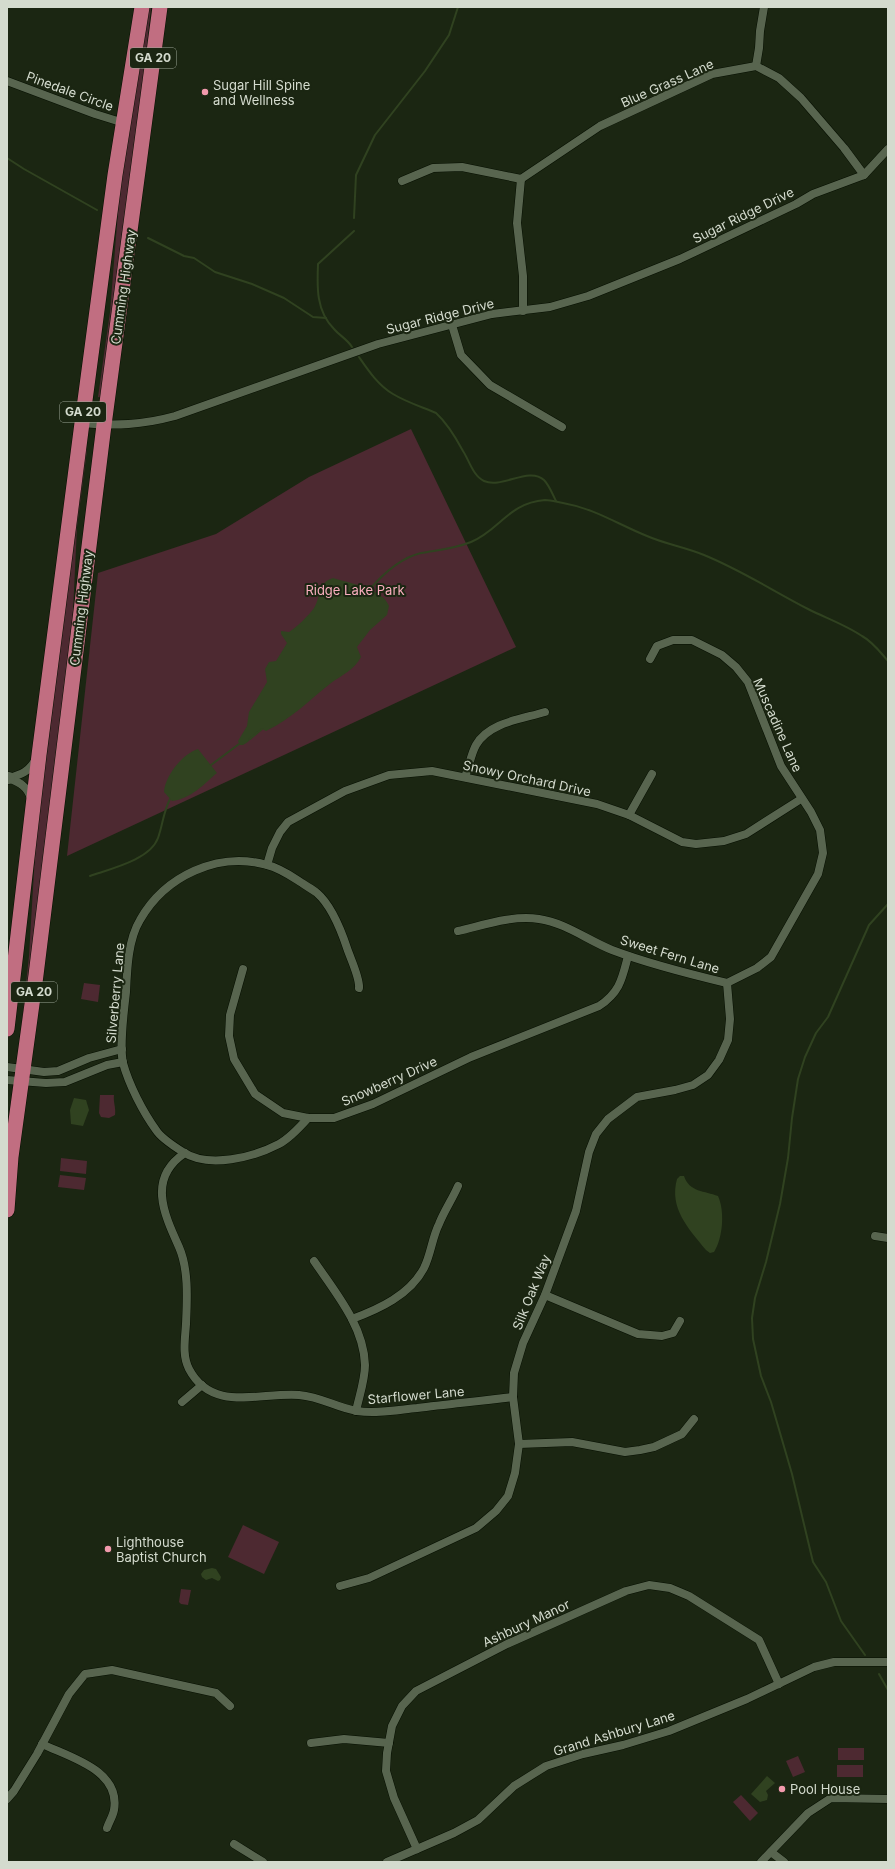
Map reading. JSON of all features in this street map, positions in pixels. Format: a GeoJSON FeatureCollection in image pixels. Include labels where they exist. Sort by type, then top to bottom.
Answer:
{"type":"FeatureCollection","features":[{"type":"Feature","properties":{"kind":"highway","name":"Cumming Highway"},"geometry":{"type":"LineString","coordinates":[[7,1029],[39,755],[82,423],[115,175],[142,7]]}},
{"type":"Feature","properties":{"kind":"highway","name":"Cumming Highway"},"geometry":{"type":"LineString","coordinates":[[7,1210],[17,1077],[37,968],[104,425],[160,7]]}},
{"type":"Feature","properties":{"kind":"street"},"geometry":{"type":"LineString","coordinates":[[764,7],[756,66],[779,78],[801,98],[844,148],[864,175],[888,149]]}},
{"type":"Feature","properties":{"kind":"street","name":"Blue Grass Lane"},"geometry":{"type":"LineString","coordinates":[[521,179],[607,123],[712,74],[756,66]]}},
{"type":"Feature","properties":{"kind":"street","name":"Pinedale Circle"},"geometry":{"type":"LineString","coordinates":[[7,81],[95,114],[124,123]]}},
{"type":"Feature","properties":{"kind":"street"},"geometry":{"type":"LineString","coordinates":[[402,181],[432,168],[462,167],[521,179],[517,223],[524,276],[523,312]]}},
{"type":"Feature","properties":{"kind":"street","name":"Sugar Ridge Drive"},"geometry":{"type":"LineString","coordinates":[[82,423],[135,425],[175,416],[378,344],[492,314],[523,312],[550,308],[588,296],[686,256],[796,204],[813,194],[864,175]]}},
{"type":"Feature","properties":{"kind":"street"},"geometry":{"type":"LineString","coordinates":[[452,325],[462,355],[490,385],[562,427]]}},
{"type":"Feature","properties":{"kind":"street","name":"Muscadine Lane"},"geometry":{"type":"LineString","coordinates":[[650,659],[657,646],[673,640],[692,640],[722,655],[736,667],[748,682],[781,766],[801,799]]}},
{"type":"Feature","properties":{"kind":"street"},"geometry":{"type":"LineString","coordinates":[[465,777],[476,745],[486,734],[503,724],[546,712]]}},
{"type":"Feature","properties":{"kind":"street"},"geometry":{"type":"LineString","coordinates":[[8,778],[24,774],[30,769],[39,755]]}},
{"type":"Feature","properties":{"kind":"street","name":"Snowy Orchard Drive"},"geometry":{"type":"LineString","coordinates":[[267,865],[272,848],[280,832],[288,822],[345,791],[389,775],[432,771],[597,804],[629,815],[682,842],[708,844],[746,834],[801,799]]}},
{"type":"Feature","properties":{"kind":"street"},"geometry":{"type":"LineString","coordinates":[[629,815],[652,774]]}},
{"type":"Feature","properties":{"kind":"street"},"geometry":{"type":"LineString","coordinates":[[8,778],[24,785],[29,790],[34,804]]}},
{"type":"Feature","properties":{"kind":"street","name":"Sweet Fern Lane"},"geometry":{"type":"LineString","coordinates":[[458,931],[514,918],[538,919],[557,923],[599,944],[628,956],[727,983],[757,968],[772,957],[818,874],[823,853],[820,830],[801,799]]}},
{"type":"Feature","properties":{"kind":"street","name":"Silverberry Lane"},"geometry":{"type":"LineString","coordinates":[[308,1118],[297,1130],[280,1143],[254,1155],[227,1160],[202,1159],[185,1153],[156,1132],[131,1086],[123,1062],[122,1049],[126,979],[133,933],[140,918],[155,898],[184,874],[210,864],[246,861],[267,865],[283,871],[317,893],[329,908],[344,941],[359,988]]}},
{"type":"Feature","properties":{"kind":"street","name":"Snowberry Drive"},"geometry":{"type":"LineString","coordinates":[[243,969],[230,1015],[229,1036],[234,1058],[255,1094],[283,1113],[308,1118],[334,1118],[373,1104],[471,1057],[599,1006],[611,998],[621,983],[628,956]]}},
{"type":"Feature","properties":{"kind":"street","name":"Silk Oak Way"},"geometry":{"type":"LineString","coordinates":[[340,1586],[369,1578],[476,1528],[496,1511],[508,1496],[515,1473],[519,1444],[513,1397],[514,1373],[523,1343],[545,1294],[576,1211],[589,1152],[596,1134],[608,1119],[637,1097],[693,1085],[708,1074],[719,1060],[728,1040],[730,1018],[727,983]]}},
{"type":"Feature","properties":{"kind":"street"},"geometry":{"type":"LineString","coordinates":[[17,1077],[58,1071],[89,1058],[122,1049]]}},
{"type":"Feature","properties":{"kind":"street"},"geometry":{"type":"LineString","coordinates":[[7,1067],[17,1077],[46,1083],[65,1082],[107,1065],[123,1062]]}},
{"type":"Feature","properties":{"kind":"street"},"geometry":{"type":"LineString","coordinates":[[68,1066],[72,1079]]}},
{"type":"Feature","properties":{"kind":"street","name":"Starflower Lane"},"geometry":{"type":"LineString","coordinates":[[185,1153],[174,1160],[164,1178],[161,1190],[163,1208],[183,1255],[187,1299],[184,1359],[202,1385],[216,1395],[235,1398],[297,1395],[318,1398],[356,1411],[386,1412],[513,1397]]}},
{"type":"Feature","properties":{"kind":"street"},"geometry":{"type":"LineString","coordinates":[[352,1320],[378,1310],[410,1287],[423,1269],[432,1249],[438,1226],[458,1186]]}},
{"type":"Feature","properties":{"kind":"street"},"geometry":{"type":"LineString","coordinates":[[875,1236],[888,1238]]}},
{"type":"Feature","properties":{"kind":"street"},"geometry":{"type":"LineString","coordinates":[[314,1261],[352,1320],[363,1347],[365,1367],[356,1411]]}},
{"type":"Feature","properties":{"kind":"street"},"geometry":{"type":"LineString","coordinates":[[545,1294],[638,1334],[662,1336],[673,1333],[680,1321]]}},
{"type":"Feature","properties":{"kind":"street"},"geometry":{"type":"LineString","coordinates":[[182,1402],[202,1385]]}},
{"type":"Feature","properties":{"kind":"street"},"geometry":{"type":"LineString","coordinates":[[519,1444],[572,1442],[625,1452],[640,1450],[654,1448],[682,1434],[694,1419]]}},
{"type":"Feature","properties":{"kind":"street","name":"Ashbury Manor"},"geometry":{"type":"LineString","coordinates":[[417,1849],[394,1798],[386,1771],[392,1726],[402,1706],[416,1691],[514,1641],[626,1591],[649,1585],[670,1588],[690,1596],[759,1640],[779,1684]]}},
{"type":"Feature","properties":{"kind":"street","name":"Grand Ashbury Lane"},"geometry":{"type":"LineString","coordinates":[[387,1862],[454,1833],[478,1820],[514,1786],[546,1766],[583,1754],[623,1745],[669,1731],[747,1699],[814,1667],[834,1662],[888,1662]]}},
{"type":"Feature","properties":{"kind":"street"},"geometry":{"type":"LineString","coordinates":[[7,1799],[14,1791],[42,1744],[69,1694],[85,1674],[112,1670],[119,1671],[216,1693],[230,1706]]}},
{"type":"Feature","properties":{"kind":"street"},"geometry":{"type":"LineString","coordinates":[[311,1743],[344,1739],[389,1743]]}},
{"type":"Feature","properties":{"kind":"street"},"geometry":{"type":"LineString","coordinates":[[42,1744],[95,1769],[104,1778],[110,1788],[114,1800],[114,1811],[107,1828]]}},
{"type":"Feature","properties":{"kind":"street"},"geometry":{"type":"LineString","coordinates":[[761,1862],[808,1813],[832,1798],[888,1799]]}},
{"type":"Feature","properties":{"kind":"street"},"geometry":{"type":"LineString","coordinates":[[234,1844],[263,1862]]}},
{"type":"Feature","properties":{"kind":"street"},"geometry":{"type":"LineString","coordinates":[[771,1852],[784,1862]]}},
{"type":"Feature","properties":{"kind":"green space"},"geometry":{"type":"Polygon","coordinates":[[[146,7],[151,7],[135,164],[102,398],[98,397],[110,312],[122,162],[146,7]]]}},
{"type":"Feature","properties":{"kind":"green space","name":"Ridge Lake Park"},"geometry":{"type":"Polygon","coordinates":[[[411,429],[516,647],[67,856],[98,573],[216,534],[309,477],[411,429]]]}},
{"type":"Feature","properties":{"kind":"green space"},"geometry":{"type":"Polygon","coordinates":[[[83,450],[87,450],[77,527],[71,654],[19,1048],[29,956],[36,837],[83,450]]]}},
{"type":"Feature","properties":{"kind":"green space"},"geometry":{"type":"Polygon","coordinates":[[[84,983],[100,985],[98,1002],[81,999],[84,983]]]}},
{"type":"Feature","properties":{"kind":"green space"},"geometry":{"type":"Polygon","coordinates":[[[100,1095],[114,1095],[115,1115],[109,1118],[101,1117],[99,1113],[100,1095]]]}},
{"type":"Feature","properties":{"kind":"green space"},"geometry":{"type":"Polygon","coordinates":[[[61,1158],[87,1161],[86,1174],[60,1171],[61,1158]]]}},
{"type":"Feature","properties":{"kind":"green space"},"geometry":{"type":"Polygon","coordinates":[[[60,1175],[86,1178],[84,1190],[58,1187],[60,1175]]]}},
{"type":"Feature","properties":{"kind":"green space"},"geometry":{"type":"Polygon","coordinates":[[[243,1525],[279,1542],[264,1574],[228,1557],[243,1525]]]}},
{"type":"Feature","properties":{"kind":"green space"},"geometry":{"type":"Polygon","coordinates":[[[181,1589],[191,1590],[188,1605],[181,1604],[179,1602],[181,1589]]]}},
{"type":"Feature","properties":{"kind":"green space"},"geometry":{"type":"Polygon","coordinates":[[[838,1748],[864,1748],[864,1760],[838,1760],[838,1748]]]}},
{"type":"Feature","properties":{"kind":"green space"},"geometry":{"type":"Polygon","coordinates":[[[798,1756],[805,1772],[793,1777],[786,1761],[798,1756]]]}},
{"type":"Feature","properties":{"kind":"green space"},"geometry":{"type":"Polygon","coordinates":[[[837,1765],[863,1765],[863,1777],[837,1777],[837,1765]]]}},
{"type":"Feature","properties":{"kind":"green space"},"geometry":{"type":"Polygon","coordinates":[[[741,1795],[758,1813],[750,1821],[733,1802],[741,1795]]]}},
{"type":"Feature","properties":{"kind":"shaded area"},"geometry":{"type":"Polygon","coordinates":[[[333,578],[365,588],[380,595],[386,600],[389,606],[387,615],[370,630],[357,647],[361,657],[352,669],[331,683],[284,721],[266,731],[262,729],[246,743],[240,745],[238,741],[247,726],[249,712],[267,682],[265,669],[269,662],[276,661],[287,643],[281,634],[281,631],[289,632],[306,618],[316,604],[322,586],[328,580],[333,578]]]}},
{"type":"Feature","properties":{"kind":"shaded area"},"geometry":{"type":"Polygon","coordinates":[[[198,749],[217,773],[191,794],[179,800],[172,801],[164,792],[167,779],[180,761],[198,749]]]}},
{"type":"Feature","properties":{"kind":"shaded area"},"geometry":{"type":"Polygon","coordinates":[[[74,1098],[86,1100],[89,1110],[83,1126],[71,1124],[70,1110],[74,1098]]]}},
{"type":"Feature","properties":{"kind":"shaded area"},"geometry":{"type":"Polygon","coordinates":[[[680,1176],[684,1176],[686,1181],[694,1188],[718,1196],[722,1209],[722,1224],[717,1246],[714,1252],[710,1253],[706,1250],[687,1226],[682,1217],[678,1208],[675,1189],[677,1179],[680,1176]]]}},
{"type":"Feature","properties":{"kind":"shaded area"},"geometry":{"type":"Polygon","coordinates":[[[212,1568],[216,1569],[221,1577],[220,1580],[218,1581],[212,1578],[206,1580],[202,1577],[201,1574],[204,1570],[212,1568]]]}},
{"type":"Feature","properties":{"kind":"shaded area"},"geometry":{"type":"Polygon","coordinates":[[[767,1776],[775,1783],[766,1791],[768,1795],[767,1800],[760,1802],[751,1794],[767,1776]]]}},
{"type":"Feature","properties":{"kind":"waterway"},"geometry":{"type":"LineString","coordinates":[[354,218],[356,175],[375,135],[425,71],[449,35],[458,7]]}},
{"type":"Feature","properties":{"kind":"waterway"},"geometry":{"type":"LineString","coordinates":[[7,158],[97,210]]}},
{"type":"Feature","properties":{"kind":"waterway"},"geometry":{"type":"LineString","coordinates":[[352,347],[328,322],[321,307],[318,290],[318,264],[354,231]]}},
{"type":"Feature","properties":{"kind":"waterway"},"geometry":{"type":"LineString","coordinates":[[148,238],[184,256],[194,258],[215,272],[252,284],[284,298],[313,317],[326,318]]}},
{"type":"Feature","properties":{"kind":"waterway"},"geometry":{"type":"LineString","coordinates":[[359,357],[374,377],[393,394],[403,400],[436,413],[440,417],[448,426],[474,472],[480,479],[491,483],[523,476],[538,476],[546,482],[556,501]]}},
{"type":"Feature","properties":{"kind":"waterway"},"geometry":{"type":"LineString","coordinates":[[370,589],[392,567],[413,555],[452,548],[471,542],[490,531],[513,511],[522,506],[532,502],[550,500],[586,509],[654,539],[697,552],[718,561],[808,609],[856,632],[873,644],[888,661]]}},
{"type":"Feature","properties":{"kind":"waterway"},"geometry":{"type":"LineString","coordinates":[[250,739],[262,729]]}},
{"type":"Feature","properties":{"kind":"waterway"},"geometry":{"type":"LineString","coordinates":[[211,765],[239,744]]}},
{"type":"Feature","properties":{"kind":"waterway"},"geometry":{"type":"LineString","coordinates":[[90,876],[128,863],[138,858],[154,846],[158,838],[170,799]]}},
{"type":"Feature","properties":{"kind":"waterway"},"geometry":{"type":"LineString","coordinates":[[865,1655],[841,1621],[826,1582],[813,1562],[792,1474],[771,1402],[761,1376],[753,1339],[752,1318],[755,1298],[766,1262],[780,1204],[788,1158],[798,1079],[805,1057],[816,1033],[828,1017],[869,925],[888,904]]}},
{"type":"Feature","properties":{"kind":"waterway"},"geometry":{"type":"LineString","coordinates":[[879,1674],[888,1690]]}},
{"type":"Feature","properties":{"kind":"place","name":"Sugar Hill Spine and Wellness"},"geometry":{"type":"Point","coordinates":[205,92]}},
{"type":"Feature","properties":{"kind":"place","name":"Lighthouse Baptist Church"},"geometry":{"type":"Point","coordinates":[108,1549]}},
{"type":"Feature","properties":{"kind":"place","name":"Pool House"},"geometry":{"type":"Point","coordinates":[782,1789]}}]}
